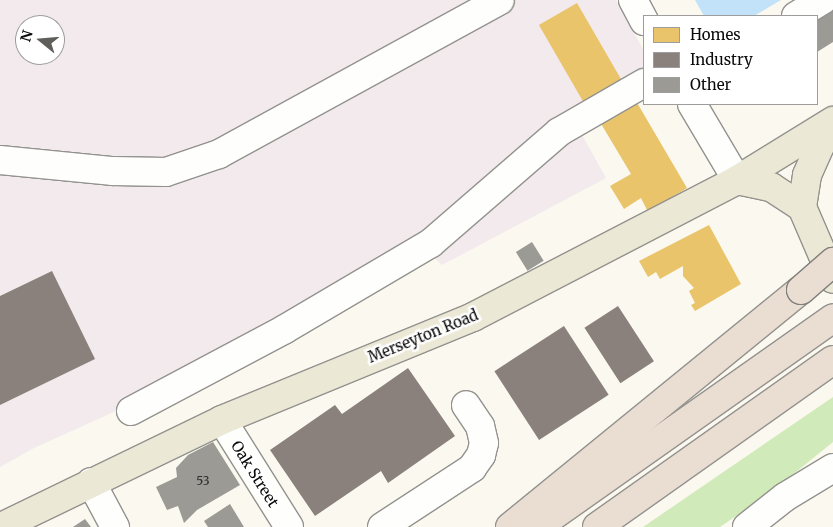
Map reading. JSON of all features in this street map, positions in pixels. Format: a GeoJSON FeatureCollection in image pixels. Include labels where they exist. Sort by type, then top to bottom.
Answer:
{"type":"FeatureCollection","features":[{"type":"Feature","properties":{"kind":"highway"},"geometry":{"type":"LineString","coordinates":[[510,527],[833,262]]}},
{"type":"Feature","properties":{"kind":"highway"},"geometry":{"type":"LineString","coordinates":[[537,527],[833,318]]}},
{"type":"Feature","properties":{"kind":"highway"},"geometry":{"type":"LineString","coordinates":[[598,527],[830,362]]}},
{"type":"Feature","properties":{"kind":"main road","name":"Merseyton Road"},"geometry":{"type":"LineString","coordinates":[[1,527],[222,420],[473,317],[737,180],[833,121]]}},
{"type":"Feature","properties":{"kind":"main road"},"geometry":{"type":"LineString","coordinates":[[833,131],[821,144],[808,175],[802,207],[833,279]]}},
{"type":"Feature","properties":{"kind":"main road"},"geometry":{"type":"LineString","coordinates":[[737,180],[771,188],[802,207]]}},
{"type":"Feature","properties":{"kind":"street"},"geometry":{"type":"LineString","coordinates":[[0,160],[113,171],[166,172],[218,154],[500,0]]}},
{"type":"Feature","properties":{"kind":"street"},"geometry":{"type":"LineString","coordinates":[[633,0],[643,19]]}},
{"type":"Feature","properties":{"kind":"street"},"geometry":{"type":"LineString","coordinates":[[798,15],[822,0]]}},
{"type":"Feature","properties":{"kind":"street"},"geometry":{"type":"LineString","coordinates":[[131,411],[285,329],[431,243],[559,132],[643,85]]}},
{"type":"Feature","properties":{"kind":"street"},"geometry":{"type":"LineString","coordinates":[[693,105],[737,180]]}},
{"type":"Feature","properties":{"kind":"street"},"geometry":{"type":"LineString","coordinates":[[382,527],[472,468],[481,455],[484,443],[480,426],[466,405]]}},
{"type":"Feature","properties":{"kind":"street","name":"Oak Street"},"geometry":{"type":"LineString","coordinates":[[222,420],[289,527]]}},
{"type":"Feature","properties":{"kind":"street"},"geometry":{"type":"LineString","coordinates":[[747,527],[785,497],[833,468]]}},
{"type":"Feature","properties":{"kind":"street"},"geometry":{"type":"LineString","coordinates":[[91,482],[115,527]]}},
{"type":"Feature","properties":{"kind":"shaded area"},"geometry":{"type":"Polygon","coordinates":[[[0,0],[616,0],[643,49],[643,97],[581,133],[606,178],[442,265],[433,257],[322,318],[34,448],[0,467],[0,0]]]}},
{"type":"Feature","properties":{"kind":"green space"},"geometry":{"type":"Polygon","coordinates":[[[833,397],[833,442],[775,489],[720,527],[643,527],[833,397]]]}},
{"type":"Feature","properties":{"kind":"water"},"geometry":{"type":"Polygon","coordinates":[[[695,0],[781,0],[756,15],[703,15],[695,0]]]}},
{"type":"Feature","properties":{"kind":"building: Homes"},"geometry":{"type":"Polygon","coordinates":[[[577,3],[622,80],[583,102],[539,25],[577,3]]]}},
{"type":"Feature","properties":{"kind":"building: Homes"},"geometry":{"type":"Polygon","coordinates":[[[636,101],[687,188],[648,212],[641,198],[624,209],[610,186],[631,174],[600,122],[636,101]]]}},
{"type":"Feature","properties":{"kind":"building: Homes"},"geometry":{"type":"Polygon","coordinates":[[[709,225],[741,284],[695,311],[691,305],[695,303],[689,291],[694,288],[683,276],[683,266],[660,279],[656,272],[648,277],[639,261],[709,225]]]}},
{"type":"Feature","properties":{"kind":"building: Industry"},"geometry":{"type":"Polygon","coordinates":[[[52,271],[95,359],[0,405],[0,296],[52,271]]]}},
{"type":"Feature","properties":{"kind":"building: Industry"},"geometry":{"type":"Polygon","coordinates":[[[618,306],[654,361],[620,383],[584,328],[618,306]]]}},
{"type":"Feature","properties":{"kind":"building: Industry"},"geometry":{"type":"Polygon","coordinates":[[[564,326],[609,395],[539,440],[494,371],[564,326]]]}},
{"type":"Feature","properties":{"kind":"building: Industry"},"geometry":{"type":"Polygon","coordinates":[[[408,368],[455,436],[388,483],[381,471],[315,516],[270,450],[335,405],[342,414],[408,368]]]}},
{"type":"Feature","properties":{"kind":"building: Other"},"geometry":{"type":"Polygon","coordinates":[[[833,5],[833,42],[818,51],[818,17],[833,5]]]}},
{"type":"Feature","properties":{"kind":"building: Other"},"geometry":{"type":"Polygon","coordinates":[[[532,242],[544,261],[528,271],[516,252],[532,242]]]}},
{"type":"Feature","properties":{"kind":"building: Other"},"geometry":{"type":"Polygon","coordinates":[[[213,442],[240,485],[197,510],[184,523],[178,506],[167,510],[156,487],[177,477],[176,468],[188,455],[213,442]]]}},
{"type":"Feature","properties":{"kind":"building: Other"},"geometry":{"type":"Polygon","coordinates":[[[230,504],[244,527],[208,527],[204,521],[230,504]]]}},
{"type":"Feature","properties":{"kind":"building: Other"},"geometry":{"type":"Polygon","coordinates":[[[85,519],[91,527],[73,527],[85,519]]]}}]}
